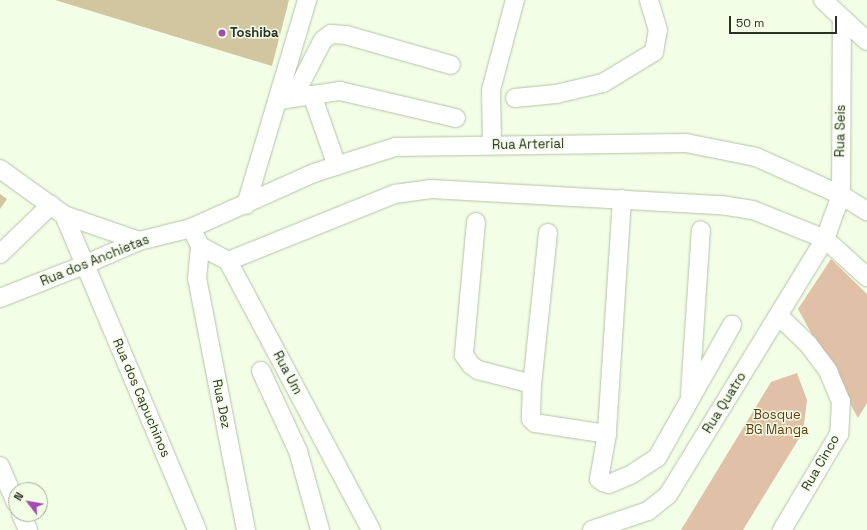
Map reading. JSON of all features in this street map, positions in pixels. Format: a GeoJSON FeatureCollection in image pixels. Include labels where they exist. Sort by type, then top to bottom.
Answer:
{"type":"FeatureCollection","features":[{"type":"Feature","properties":{"kind":"street"},"geometry":{"type":"LineString","coordinates":[[246,205],[285,100],[307,0]]}},
{"type":"Feature","properties":{"kind":"street"},"geometry":{"type":"LineString","coordinates":[[492,145],[491,90],[515,0]]}},
{"type":"Feature","properties":{"kind":"street"},"geometry":{"type":"LineString","coordinates":[[514,98],[556,94],[603,83],[654,52],[658,30],[648,0]]}},
{"type":"Feature","properties":{"kind":"street"},"geometry":{"type":"LineString","coordinates":[[823,0],[842,20],[867,40]]}},
{"type":"Feature","properties":{"kind":"street","name":"Rua Seis"},"geometry":{"type":"LineString","coordinates":[[825,239],[841,195],[842,20]]}},
{"type":"Feature","properties":{"kind":"street"},"geometry":{"type":"LineString","coordinates":[[285,100],[323,40],[331,34],[346,35],[451,65]]}},
{"type":"Feature","properties":{"kind":"street"},"geometry":{"type":"LineString","coordinates":[[285,100],[340,91],[456,118]]}},
{"type":"Feature","properties":{"kind":"street"},"geometry":{"type":"LineString","coordinates":[[312,95],[337,166]]}},
{"type":"Feature","properties":{"kind":"street","name":"Rua Arterial"},"geometry":{"type":"LineString","coordinates":[[191,228],[246,205],[314,173],[394,147],[686,143],[756,157],[841,195],[867,211]]}},
{"type":"Feature","properties":{"kind":"street"},"geometry":{"type":"LineString","coordinates":[[0,169],[57,210],[139,241]]}},
{"type":"Feature","properties":{"kind":"street"},"geometry":{"type":"LineString","coordinates":[[191,228],[200,246],[228,261],[395,194],[431,189],[721,205],[753,210],[825,239],[867,277]]}},
{"type":"Feature","properties":{"kind":"street"},"geometry":{"type":"LineString","coordinates":[[622,199],[607,434],[599,479],[609,484],[632,474],[657,458],[732,325]]}},
{"type":"Feature","properties":{"kind":"street"},"geometry":{"type":"LineString","coordinates":[[0,254],[57,210]]}},
{"type":"Feature","properties":{"kind":"street","name":"Rua dos Capuchinos"},"geometry":{"type":"LineString","coordinates":[[57,210],[84,265],[197,530]]}},
{"type":"Feature","properties":{"kind":"street"},"geometry":{"type":"LineString","coordinates":[[476,222],[464,355],[471,365],[478,370],[532,384]]}},
{"type":"Feature","properties":{"kind":"street","name":"Rua dos Anchietas"},"geometry":{"type":"LineString","coordinates":[[0,298],[84,265],[139,241],[191,228]]}},
{"type":"Feature","properties":{"kind":"street"},"geometry":{"type":"LineString","coordinates":[[690,399],[701,230]]}},
{"type":"Feature","properties":{"kind":"street"},"geometry":{"type":"LineString","coordinates":[[548,233],[532,384],[531,419],[535,423],[607,434]]}},
{"type":"Feature","properties":{"kind":"street","name":"Rua Quatro"},"geometry":{"type":"LineString","coordinates":[[592,530],[648,512],[668,495],[825,239]]}},
{"type":"Feature","properties":{"kind":"street","name":"Rua Dez"},"geometry":{"type":"LineString","coordinates":[[200,246],[197,278],[246,530]]}},
{"type":"Feature","properties":{"kind":"street","name":"Rua Um"},"geometry":{"type":"LineString","coordinates":[[228,261],[372,530]]}},
{"type":"Feature","properties":{"kind":"street","name":"Rua Cinco"},"geometry":{"type":"LineString","coordinates":[[779,316],[808,344],[828,371],[841,401],[839,434],[782,530]]}},
{"type":"Feature","properties":{"kind":"street"},"geometry":{"type":"LineString","coordinates":[[261,371],[298,451],[320,530]]}},
{"type":"Feature","properties":{"kind":"street"},"geometry":{"type":"LineString","coordinates":[[0,466],[8,484]]}},
{"type":"Feature","properties":{"kind":"green space"},"geometry":{"type":"Polygon","coordinates":[[[831,259],[867,294],[867,403],[858,418],[798,309],[831,259]]]}},
{"type":"Feature","properties":{"kind":"green space","name":"Bosque BG Manga"},"geometry":{"type":"Polygon","coordinates":[[[797,373],[807,400],[803,432],[743,530],[681,530],[771,382],[797,373]]]}},
{"type":"Feature","properties":{"kind":"building","name":"Toshiba"},"geometry":{"type":"Polygon","coordinates":[[[55,0],[289,0],[272,66],[55,0]]]}},
{"type":"Feature","properties":{"kind":"building"},"geometry":{"type":"Polygon","coordinates":[[[0,194],[7,199],[0,209],[0,194]]]}},
{"type":"Feature","properties":{"kind":"place","name":"Toshiba"},"geometry":{"type":"Point","coordinates":[222,33]}}]}
